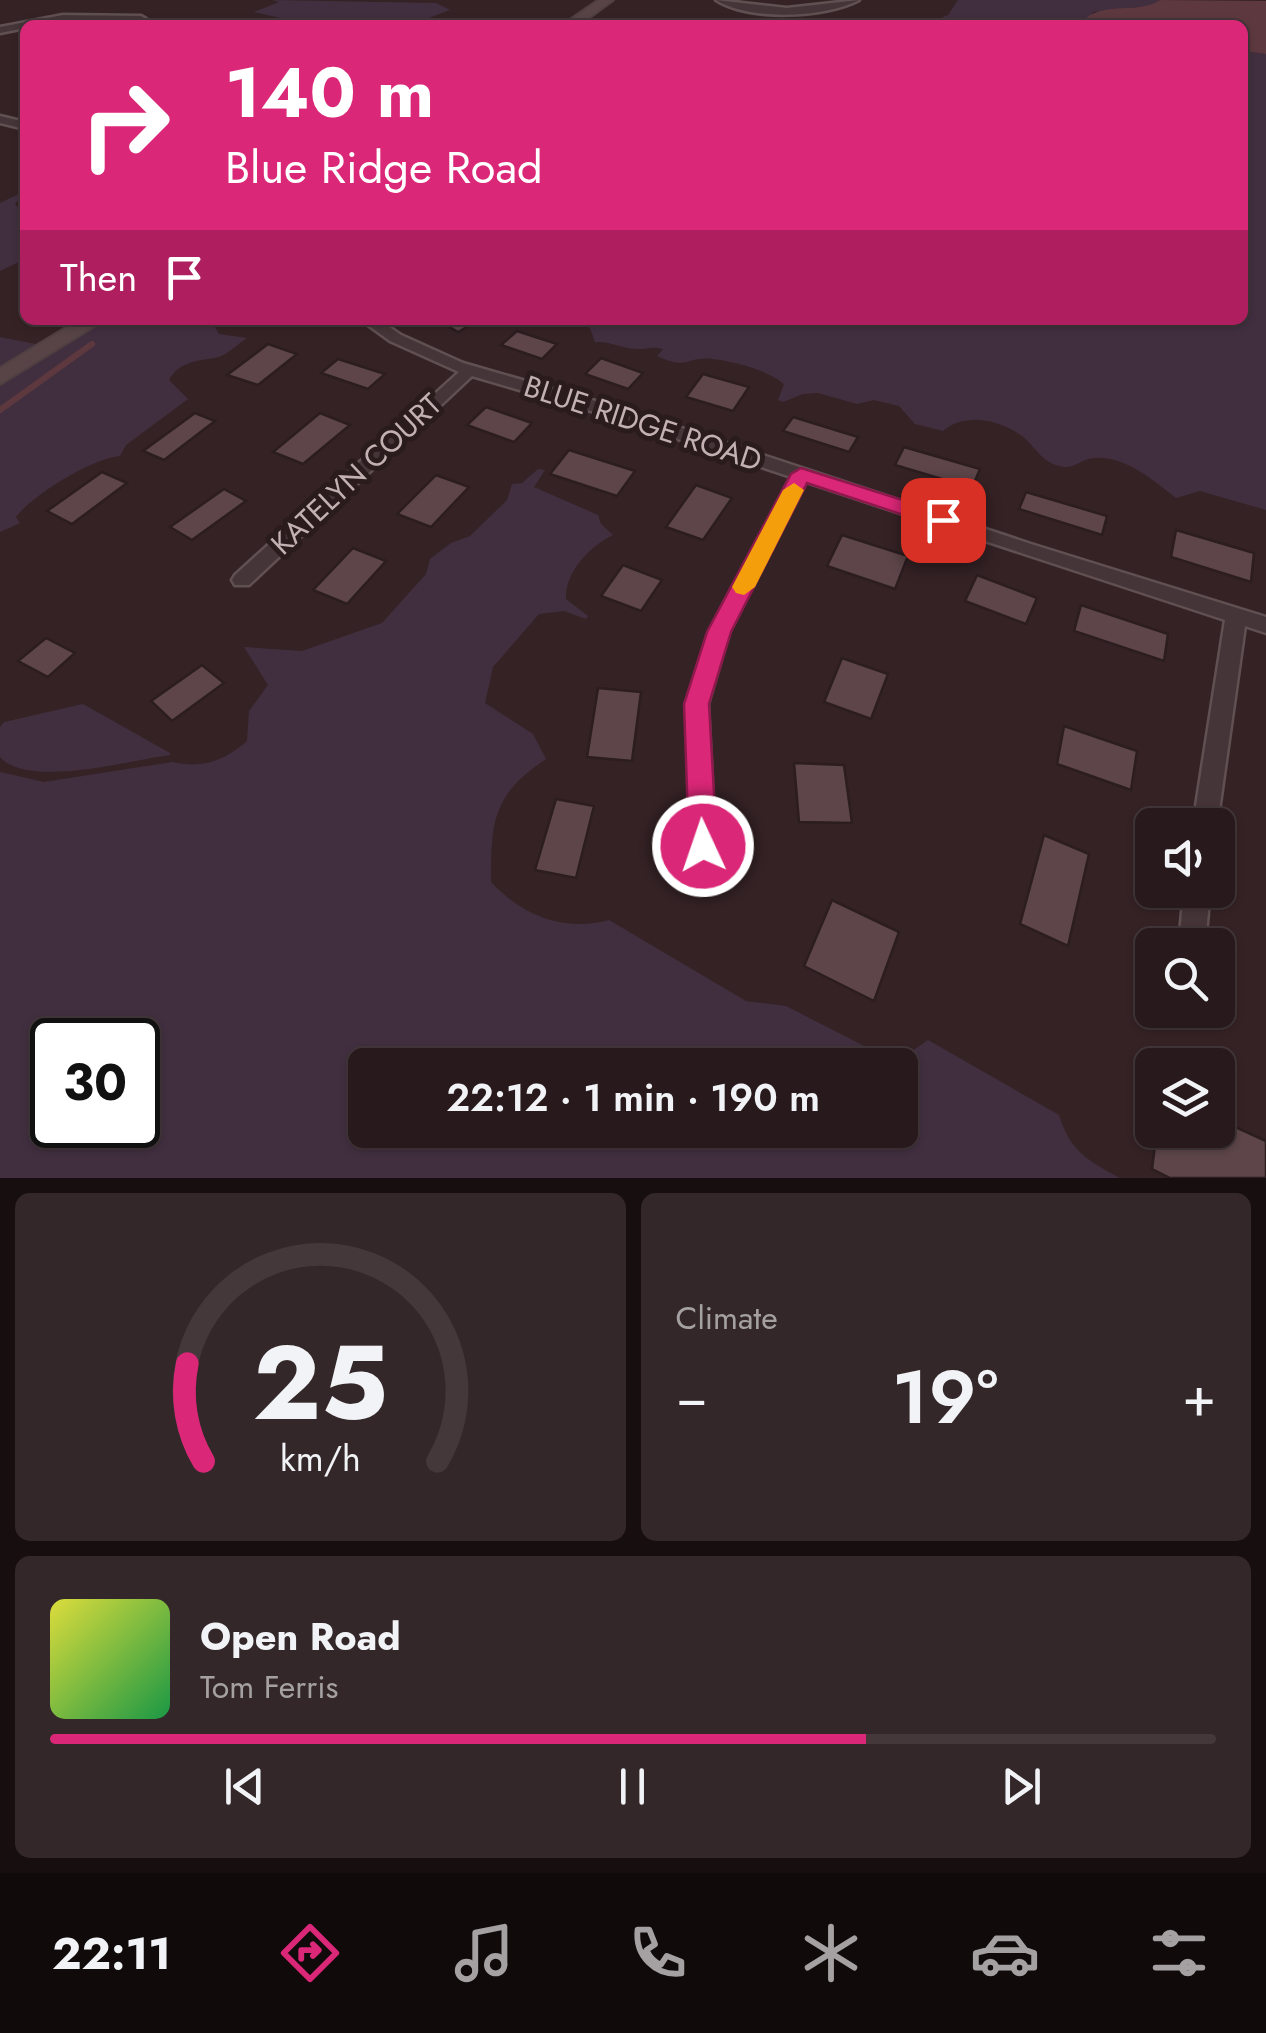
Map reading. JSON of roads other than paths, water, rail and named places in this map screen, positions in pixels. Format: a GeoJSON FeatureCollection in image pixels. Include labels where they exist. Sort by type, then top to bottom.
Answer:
{"type":"FeatureCollection","features":[{"type":"Feature","properties":{"kind":"main road"},"geometry":{"type":"LineString","coordinates":[[577,20],[607,0]]}},
{"type":"Feature","properties":{"kind":"main road"},"geometry":{"type":"LineString","coordinates":[[0,378],[86,325]]}},
{"type":"Feature","properties":{"kind":"street"},"geometry":{"type":"LineString","coordinates":[[722,0],[740,8],[765,11],[854,0]]}},
{"type":"Feature","properties":{"kind":"street"},"geometry":{"type":"LineString","coordinates":[[52,20],[141,19]]}},
{"type":"Feature","properties":{"kind":"street","name":"BLUE RIDGE ROAD"},"geometry":{"type":"LineString","coordinates":[[376,325],[400,342],[471,369],[1266,624]]}},
{"type":"Feature","properties":{"kind":"street","name":"KATELYN COURT"},"geometry":{"type":"LineString","coordinates":[[242,580],[307,524],[413,418],[471,369]]}},
{"type":"Feature","properties":{"kind":"street"},"geometry":{"type":"LineString","coordinates":[[703,846],[697,704],[719,632],[801,474]]}},
{"type":"Feature","properties":{"kind":"street"},"geometry":{"type":"LineString","coordinates":[[1208,808],[1236,616]]}},
{"type":"Feature","properties":{"kind":"waterway"},"geometry":{"type":"LineString","coordinates":[[0,410],[92,344]]}}]}
